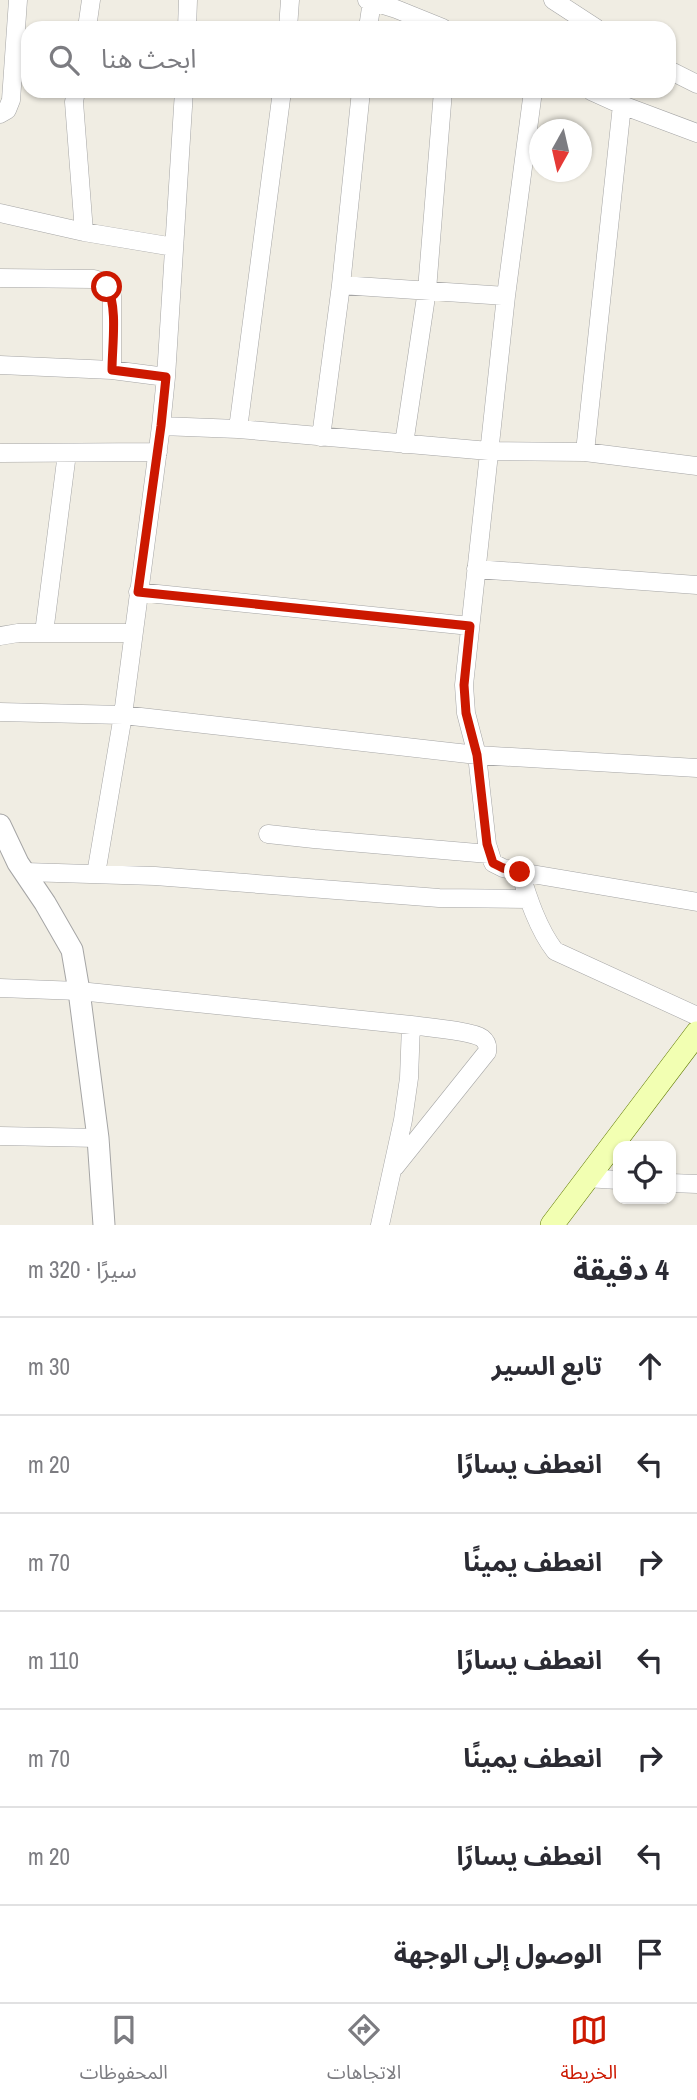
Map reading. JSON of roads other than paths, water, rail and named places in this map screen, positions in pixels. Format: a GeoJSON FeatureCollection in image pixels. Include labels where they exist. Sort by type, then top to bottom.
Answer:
{"type":"FeatureCollection","features":[{"type":"Feature","properties":{"kind":"main road"},"geometry":{"type":"LineString","coordinates":[[552,1225],[697,1033]]}},
{"type":"Feature","properties":{"kind":"street"},"geometry":{"type":"LineString","coordinates":[[0,114],[7,110],[11,100],[18,0]]}},
{"type":"Feature","properties":{"kind":"street"},"geometry":{"type":"LineString","coordinates":[[88,21],[91,0]]}},
{"type":"Feature","properties":{"kind":"street"},"geometry":{"type":"LineString","coordinates":[[187,21],[188,0]]}},
{"type":"Feature","properties":{"kind":"street"},"geometry":{"type":"LineString","coordinates":[[288,21],[290,0]]}},
{"type":"Feature","properties":{"kind":"street"},"geometry":{"type":"LineString","coordinates":[[553,0],[585,21]]}},
{"type":"Feature","properties":{"kind":"street"},"geometry":{"type":"LineString","coordinates":[[368,21],[369,1],[426,21]]}},
{"type":"Feature","properties":{"kind":"street"},"geometry":{"type":"LineString","coordinates":[[676,74],[697,84]]}},
{"type":"Feature","properties":{"kind":"street"},"geometry":{"type":"LineString","coordinates":[[75,98],[84,232]]}},
{"type":"Feature","properties":{"kind":"street"},"geometry":{"type":"LineString","coordinates":[[96,874],[123,715],[161,426],[184,98]]}},
{"type":"Feature","properties":{"kind":"street"},"geometry":{"type":"LineString","coordinates":[[238,429],[281,98]]}},
{"type":"Feature","properties":{"kind":"street"},"geometry":{"type":"LineString","coordinates":[[321,437],[341,285],[360,98]]}},
{"type":"Feature","properties":{"kind":"street"},"geometry":{"type":"LineString","coordinates":[[404,444],[427,290],[442,98]]}},
{"type":"Feature","properties":{"kind":"street"},"geometry":{"type":"LineString","coordinates":[[532,98],[506,296],[464,685],[466,713],[477,755],[489,854],[493,863],[498,866],[520,872],[697,902]]}},
{"type":"Feature","properties":{"kind":"street"},"geometry":{"type":"LineString","coordinates":[[605,98],[697,133]]}},
{"type":"Feature","properties":{"kind":"street"},"geometry":{"type":"LineString","coordinates":[[585,453],[622,106]]}},
{"type":"Feature","properties":{"kind":"street"},"geometry":{"type":"LineString","coordinates":[[0,214],[174,247]]}},
{"type":"Feature","properties":{"kind":"street"},"geometry":{"type":"LineString","coordinates":[[0,278],[94,279],[103,282],[112,296],[112,370]]}},
{"type":"Feature","properties":{"kind":"street"},"geometry":{"type":"LineString","coordinates":[[341,285],[506,296]]}},
{"type":"Feature","properties":{"kind":"street"},"geometry":{"type":"LineString","coordinates":[[0,365],[112,370],[166,377]]}},
{"type":"Feature","properties":{"kind":"street"},"geometry":{"type":"LineString","coordinates":[[161,426],[238,429],[489,451],[585,453],[697,466]]}},
{"type":"Feature","properties":{"kind":"street"},"geometry":{"type":"LineString","coordinates":[[0,453],[158,452]]}},
{"type":"Feature","properties":{"kind":"street"},"geometry":{"type":"LineString","coordinates":[[44,633],[67,453]]}},
{"type":"Feature","properties":{"kind":"street"},"geometry":{"type":"LineString","coordinates":[[476,569],[697,585]]}},
{"type":"Feature","properties":{"kind":"street"},"geometry":{"type":"LineString","coordinates":[[138,592],[470,626]]}},
{"type":"Feature","properties":{"kind":"street"},"geometry":{"type":"LineString","coordinates":[[0,636],[18,633],[133,633]]}},
{"type":"Feature","properties":{"kind":"street"},"geometry":{"type":"LineString","coordinates":[[0,712],[123,715],[477,755],[697,768]]}},
{"type":"Feature","properties":{"kind":"street"},"geometry":{"type":"LineString","coordinates":[[1,831],[72,950],[98,1138],[104,1225]]}},
{"type":"Feature","properties":{"kind":"street"},"geometry":{"type":"LineString","coordinates":[[268,834],[489,854]]}},
{"type":"Feature","properties":{"kind":"street"},"geometry":{"type":"LineString","coordinates":[[25,872],[155,876],[439,898],[528,898]]}},
{"type":"Feature","properties":{"kind":"street"},"geometry":{"type":"LineString","coordinates":[[520,872],[528,898],[555,951],[697,1016]]}},
{"type":"Feature","properties":{"kind":"street"},"geometry":{"type":"LineString","coordinates":[[0,988],[79,991],[411,1025],[477,1035],[487,1043],[487,1052],[393,1170]]}},
{"type":"Feature","properties":{"kind":"street"},"geometry":{"type":"LineString","coordinates":[[380,1225],[410,1078],[411,1025]]}},
{"type":"Feature","properties":{"kind":"street"},"geometry":{"type":"LineString","coordinates":[[0,1136],[98,1138]]}},
{"type":"Feature","properties":{"kind":"street"},"geometry":{"type":"LineString","coordinates":[[586,1178],[613,1180]]}},
{"type":"Feature","properties":{"kind":"street"},"geometry":{"type":"LineString","coordinates":[[676,1183],[697,1184]]}}]}
